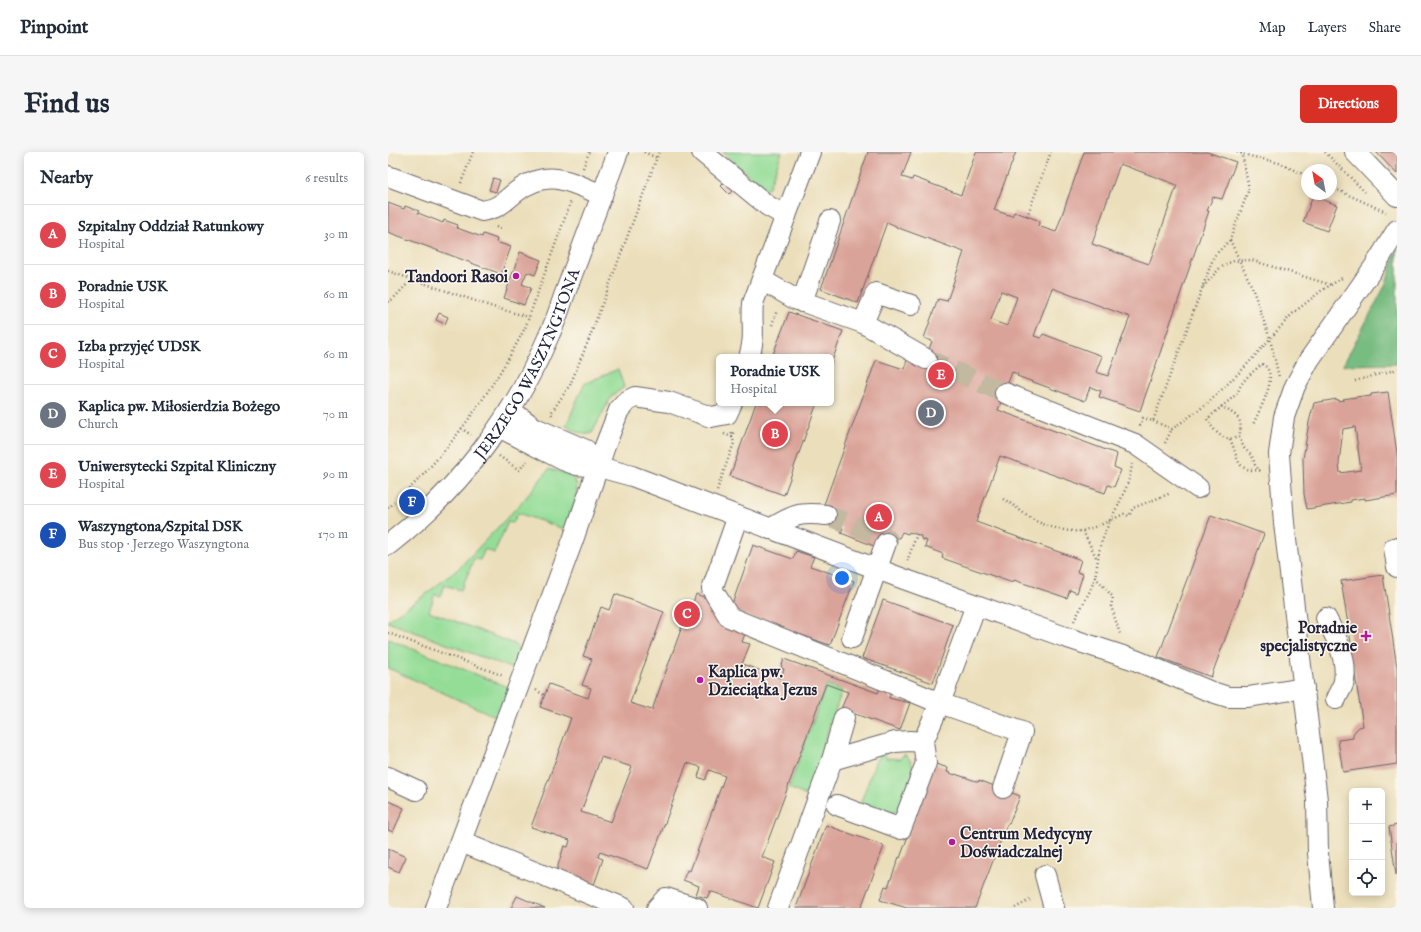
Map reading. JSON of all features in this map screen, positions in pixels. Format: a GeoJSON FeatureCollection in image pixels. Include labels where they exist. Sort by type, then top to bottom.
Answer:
{"type":"FeatureCollection","features":[{"type":"Feature","properties":{"kind":"street","name":"JERZEGO WASZYNGTONA"},"geometry":{"type":"LineString","coordinates":[[388,544],[406,531],[437,502],[466,471],[510,410],[533,369],[550,333],[618,152]]}},
{"type":"Feature","properties":{"kind":"street"},"geometry":{"type":"LineString","coordinates":[[702,152],[768,206],[786,216]]}},
{"type":"Feature","properties":{"kind":"street"},"geometry":{"type":"LineString","coordinates":[[750,354],[754,340],[752,316],[754,303],[810,152]]}},
{"type":"Feature","properties":{"kind":"street"},"geometry":{"type":"LineString","coordinates":[[1355,152],[1397,196]]}},
{"type":"Feature","properties":{"kind":"street"},"geometry":{"type":"LineString","coordinates":[[388,176],[482,211],[492,209],[502,204],[519,190],[534,181],[545,178],[557,178],[602,195]]}},
{"type":"Feature","properties":{"kind":"street"},"geometry":{"type":"LineString","coordinates":[[802,302],[830,221]]}},
{"type":"Feature","properties":{"kind":"street"},"geometry":{"type":"LineString","coordinates":[[1323,908],[1318,853],[1317,800],[1279,454],[1284,417],[1295,386],[1309,360],[1374,267],[1397,230]]}},
{"type":"Feature","properties":{"kind":"street"},"geometry":{"type":"LineString","coordinates":[[762,280],[802,302],[863,323],[926,359]]}},
{"type":"Feature","properties":{"kind":"street"},"geometry":{"type":"LineString","coordinates":[[863,323],[876,293],[911,305]]}},
{"type":"Feature","properties":{"kind":"street"},"geometry":{"type":"LineString","coordinates":[[1005,393],[1135,444],[1191,482]]}},
{"type":"Feature","properties":{"kind":"street"},"geometry":{"type":"LineString","coordinates":[[436,908],[620,410],[627,401],[636,396],[669,402],[710,417],[730,409]]}},
{"type":"Feature","properties":{"kind":"street"},"geometry":{"type":"LineString","coordinates":[[510,410],[535,428],[586,450],[599,467]]}},
{"type":"Feature","properties":{"kind":"street"},"geometry":{"type":"LineString","coordinates":[[499,427],[563,460],[577,465],[599,467],[632,476],[901,578],[1065,637],[1135,660],[1228,698],[1248,697],[1304,688]]}},
{"type":"Feature","properties":{"kind":"street"},"geometry":{"type":"LineString","coordinates":[[770,529],[798,514],[806,513],[826,515]]}},
{"type":"Feature","properties":{"kind":"street"},"geometry":{"type":"LineString","coordinates":[[738,516],[712,589],[729,617],[940,703],[1022,732],[1003,788]]}},
{"type":"Feature","properties":{"kind":"street"},"geometry":{"type":"LineString","coordinates":[[852,638],[886,543]]}},
{"type":"Feature","properties":{"kind":"street"},"geometry":{"type":"LineString","coordinates":[[837,805],[901,830],[926,763],[923,742],[940,703],[976,605]]}},
{"type":"Feature","properties":{"kind":"street"},"geometry":{"type":"LineString","coordinates":[[1326,618],[1341,648],[1344,667],[1344,682],[1336,699]]}},
{"type":"Feature","properties":{"kind":"street"},"geometry":{"type":"LineString","coordinates":[[778,908],[815,803],[832,760],[844,718]]}},
{"type":"Feature","properties":{"kind":"street"},"geometry":{"type":"LineString","coordinates":[[832,760],[895,742],[923,742]]}},
{"type":"Feature","properties":{"kind":"street"},"geometry":{"type":"LineString","coordinates":[[388,777],[416,790]]}},
{"type":"Feature","properties":{"kind":"street"},"geometry":{"type":"LineString","coordinates":[[461,842],[624,908]]}},
{"type":"Feature","properties":{"kind":"street"},"geometry":{"type":"LineString","coordinates":[[1044,875],[1054,908]]}},
{"type":"Feature","properties":{"kind":"street"},"geometry":{"type":"LineString","coordinates":[[657,908],[666,898],[697,908]]}},
{"type":"Feature","properties":{"kind":"path"},"geometry":{"type":"LineString","coordinates":[[454,200],[473,152]]}},
{"type":"Feature","properties":{"kind":"path"},"geometry":{"type":"LineString","coordinates":[[388,508],[429,467],[461,428],[480,402],[512,352],[525,328],[589,152]]}},
{"type":"Feature","properties":{"kind":"path"},"geometry":{"type":"LineString","coordinates":[[644,152],[657,158]]}},
{"type":"Feature","properties":{"kind":"path"},"geometry":{"type":"LineString","coordinates":[[553,419],[552,413],[570,385],[589,339],[659,152]]}},
{"type":"Feature","properties":{"kind":"path"},"geometry":{"type":"LineString","coordinates":[[1027,216],[1050,152]]}},
{"type":"Feature","properties":{"kind":"path"},"geometry":{"type":"LineString","coordinates":[[1236,152],[1279,163],[1301,173]]}},
{"type":"Feature","properties":{"kind":"path"},"geometry":{"type":"LineString","coordinates":[[1325,152],[1369,196]]}},
{"type":"Feature","properties":{"kind":"path"},"geometry":{"type":"LineString","coordinates":[[1153,421],[1214,256],[1230,240],[1249,188],[1242,153]]}},
{"type":"Feature","properties":{"kind":"path"},"geometry":{"type":"LineString","coordinates":[[1337,190],[1386,212],[1374,201]]}},
{"type":"Feature","properties":{"kind":"path"},"geometry":{"type":"LineString","coordinates":[[1230,240],[1252,287],[1270,339],[1279,377]]}},
{"type":"Feature","properties":{"kind":"path"},"geometry":{"type":"LineString","coordinates":[[1202,289],[1219,269],[1234,260],[1251,260],[1331,285]]}},
{"type":"Feature","properties":{"kind":"path"},"geometry":{"type":"LineString","coordinates":[[388,271],[496,308],[529,317]]}},
{"type":"Feature","properties":{"kind":"path"},"geometry":{"type":"LineString","coordinates":[[1065,637],[1085,600],[1095,577],[1100,546],[1105,532],[1120,504],[1131,475],[1135,444],[1143,418],[1172,429],[1207,404],[1244,368],[1292,314],[1344,277]]}},
{"type":"Feature","properties":{"kind":"path"},"geometry":{"type":"LineString","coordinates":[[388,302],[393,299],[411,280]]}},
{"type":"Feature","properties":{"kind":"path"},"geometry":{"type":"LineString","coordinates":[[1239,437],[1234,439],[1217,434],[1207,419],[1238,393],[1239,386],[1262,364],[1266,366],[1271,376],[1261,410],[1253,425]]}},
{"type":"Feature","properties":{"kind":"path"},"geometry":{"type":"LineString","coordinates":[[1355,381],[1397,368]]}},
{"type":"Feature","properties":{"kind":"path"},"geometry":{"type":"LineString","coordinates":[[1221,406],[1239,419],[1241,424],[1239,437],[1244,448],[1249,452],[1255,465],[1260,471]]}},
{"type":"Feature","properties":{"kind":"path"},"geometry":{"type":"LineString","coordinates":[[717,491],[734,443],[732,437],[730,409]]}},
{"type":"Feature","properties":{"kind":"path"},"geometry":{"type":"LineString","coordinates":[[1230,438],[1237,461],[1244,468],[1254,471],[1264,470]]}},
{"type":"Feature","properties":{"kind":"path"},"geometry":{"type":"LineString","coordinates":[[1003,499],[1013,504],[1023,513],[1037,521],[1064,530],[1083,531],[1124,514],[1129,516],[1133,508],[1175,491],[1191,482]]}},
{"type":"Feature","properties":{"kind":"path"},"geometry":{"type":"LineString","coordinates":[[1083,531],[1098,559]]}},
{"type":"Feature","properties":{"kind":"path"},"geometry":{"type":"LineString","coordinates":[[901,578],[917,534]]}},
{"type":"Feature","properties":{"kind":"path"},"geometry":{"type":"LineString","coordinates":[[1095,577],[1113,597],[1111,606],[1120,634],[1112,653]]}},
{"type":"Feature","properties":{"kind":"path"},"geometry":{"type":"LineString","coordinates":[[388,633],[520,682],[544,695]]}},
{"type":"Feature","properties":{"kind":"green space"},"geometry":{"type":"Polygon","coordinates":[[[723,152],[782,152],[769,187],[765,190],[723,152]]]}},
{"type":"Feature","properties":{"kind":"green space"},"geometry":{"type":"Polygon","coordinates":[[[1397,248],[1397,364],[1343,365],[1385,286],[1397,248]]]}},
{"type":"Feature","properties":{"kind":"green space"},"geometry":{"type":"Polygon","coordinates":[[[618,369],[624,387],[611,397],[592,433],[582,434],[566,426],[584,384],[618,369]]]}},
{"type":"Feature","properties":{"kind":"green space"},"geometry":{"type":"Polygon","coordinates":[[[549,469],[568,475],[573,478],[576,483],[576,496],[564,529],[518,513],[513,523],[508,522],[494,553],[485,549],[480,560],[474,559],[461,590],[444,585],[440,596],[435,594],[429,611],[514,644],[519,650],[519,659],[516,670],[388,622],[388,620],[422,597],[458,569],[524,500],[549,469]]]}},
{"type":"Feature","properties":{"kind":"green space"},"geometry":{"type":"Polygon","coordinates":[[[388,639],[510,688],[499,718],[388,668],[388,639]]]}},
{"type":"Feature","properties":{"kind":"green space"},"geometry":{"type":"Polygon","coordinates":[[[826,685],[842,691],[823,745],[828,746],[811,798],[789,788],[826,685]]]}},
{"type":"Feature","properties":{"kind":"green space"},"geometry":{"type":"Polygon","coordinates":[[[885,753],[886,758],[900,759],[904,754],[910,759],[913,766],[913,773],[911,788],[903,810],[885,814],[860,805],[876,760],[880,758],[879,754],[885,753]]]}},
{"type":"Feature","properties":{"kind":"building"},"geometry":{"type":"Polygon","coordinates":[[[868,152],[911,152],[902,177],[912,180],[913,177],[961,195],[976,152],[1016,152],[994,210],[1012,216],[1014,212],[1027,216],[1040,221],[1038,226],[1056,232],[1084,152],[1207,152],[1236,162],[1222,199],[1213,197],[1207,211],[1209,211],[1140,411],[1099,397],[1101,391],[1090,387],[1085,401],[1017,376],[1018,374],[1012,372],[998,410],[1117,454],[1114,467],[1121,470],[1114,487],[1108,485],[1105,493],[1000,456],[976,522],[1081,560],[1077,572],[1083,574],[1077,593],[1070,590],[1067,598],[1014,580],[1013,583],[942,558],[943,554],[925,547],[927,541],[921,539],[921,536],[909,532],[908,534],[902,532],[899,538],[894,537],[892,544],[877,540],[874,546],[841,533],[843,528],[824,520],[822,510],[876,360],[904,369],[907,360],[923,366],[932,341],[924,338],[938,299],[947,301],[964,252],[896,227],[887,222],[858,303],[821,289],[868,152]],[[1120,164],[1092,244],[1149,264],[1177,185],[1120,164]],[[1052,288],[1034,336],[1041,338],[1043,334],[1102,356],[1096,372],[1108,376],[1130,317],[1052,288]],[[1001,291],[991,320],[1007,326],[1017,297],[1001,291]]]}},
{"type":"Feature","properties":{"kind":"building"},"geometry":{"type":"Polygon","coordinates":[[[1376,152],[1397,152],[1397,174],[1376,152]]]}},
{"type":"Feature","properties":{"kind":"building"},"geometry":{"type":"Polygon","coordinates":[[[493,178],[500,180],[496,192],[489,190],[493,178]]]}},
{"type":"Feature","properties":{"kind":"building"},"geometry":{"type":"Polygon","coordinates":[[[726,181],[734,189],[729,194],[721,186],[726,181]]]}},
{"type":"Feature","properties":{"kind":"building"},"geometry":{"type":"Polygon","coordinates":[[[1311,200],[1324,200],[1337,205],[1327,231],[1303,222],[1311,200]]]}},
{"type":"Feature","properties":{"kind":"building"},"geometry":{"type":"Polygon","coordinates":[[[388,203],[404,209],[405,206],[419,211],[418,213],[443,223],[444,220],[458,225],[457,228],[482,237],[483,234],[497,239],[496,242],[511,247],[501,274],[388,232],[388,203]]]}},
{"type":"Feature","properties":{"kind":"building"},"geometry":{"type":"Polygon","coordinates":[[[520,252],[541,260],[535,275],[527,272],[522,284],[531,288],[524,305],[504,298],[520,252]]]}},
{"type":"Feature","properties":{"kind":"building"},"geometry":{"type":"Polygon","coordinates":[[[789,312],[843,331],[834,356],[834,354],[773,354],[789,312]]]}},
{"type":"Feature","properties":{"kind":"building"},"geometry":{"type":"Polygon","coordinates":[[[439,313],[448,317],[445,324],[436,320],[439,313]]]}},
{"type":"Feature","properties":{"kind":"building"},"geometry":{"type":"Polygon","coordinates":[[[1388,392],[1397,453],[1397,495],[1365,500],[1365,498],[1351,500],[1351,502],[1307,509],[1304,494],[1303,459],[1309,422],[1314,403],[1371,396],[1371,394],[1388,392]],[[1355,427],[1343,429],[1339,463],[1340,473],[1361,470],[1355,427]]]}},
{"type":"Feature","properties":{"kind":"building"},"geometry":{"type":"Polygon","coordinates":[[[755,406],[816,406],[784,495],[730,476],[755,406]]]}},
{"type":"Feature","properties":{"kind":"building"},"geometry":{"type":"Polygon","coordinates":[[[1211,515],[1264,534],[1211,677],[1158,657],[1211,515]]]}},
{"type":"Feature","properties":{"kind":"building"},"geometry":{"type":"Polygon","coordinates":[[[753,545],[793,559],[796,551],[814,557],[810,566],[854,581],[830,645],[730,610],[753,545]]]}},
{"type":"Feature","properties":{"kind":"building"},"geometry":{"type":"Polygon","coordinates":[[[1383,575],[1397,667],[1397,764],[1343,772],[1338,740],[1353,738],[1353,734],[1356,730],[1363,726],[1354,668],[1346,650],[1352,649],[1341,581],[1383,575]]]}},
{"type":"Feature","properties":{"kind":"building"},"geometry":{"type":"Polygon","coordinates":[[[615,594],[664,612],[630,703],[652,710],[684,621],[686,621],[687,618],[685,617],[688,610],[690,611],[696,594],[708,599],[712,610],[747,628],[742,642],[750,644],[742,664],[781,678],[784,669],[781,668],[784,659],[878,693],[880,687],[891,691],[889,698],[910,703],[900,730],[841,709],[848,692],[826,684],[762,857],[775,862],[758,908],[710,891],[707,898],[696,895],[699,886],[683,880],[687,870],[690,871],[725,776],[709,770],[705,780],[698,777],[701,767],[687,763],[648,869],[600,852],[598,857],[603,859],[594,885],[556,872],[564,846],[568,847],[570,840],[531,827],[571,718],[540,707],[549,684],[588,698],[591,688],[582,685],[592,659],[583,656],[601,607],[609,610],[615,594]],[[601,757],[581,812],[611,822],[632,767],[601,757]]]}},
{"type":"Feature","properties":{"kind":"building"},"geometry":{"type":"Polygon","coordinates":[[[883,600],[953,625],[933,683],[862,658],[883,600]]]}},
{"type":"Feature","properties":{"kind":"building","name":"Centrum Medycyny Doświadczalnej"},"geometry":{"type":"Polygon","coordinates":[[[933,763],[948,768],[947,772],[979,782],[979,780],[1020,796],[1009,824],[1007,824],[975,908],[907,908],[880,900],[885,886],[888,887],[899,857],[900,858],[929,779],[933,763]]]}},
{"type":"Feature","properties":{"kind":"building"},"geometry":{"type":"Polygon","coordinates":[[[388,801],[404,808],[393,832],[388,830],[388,801]]]}},
{"type":"Feature","properties":{"kind":"building"},"geometry":{"type":"Polygon","coordinates":[[[826,825],[884,846],[861,908],[796,908],[826,825]]]}},
{"type":"Feature","properties":{"kind":"building"},"geometry":{"type":"Polygon","coordinates":[[[1397,825],[1397,875],[1396,875],[1389,827],[1397,825]]]}},
{"type":"Feature","properties":{"kind":"building"},"geometry":{"type":"Polygon","coordinates":[[[388,849],[406,857],[399,872],[388,867],[388,849]]]}},
{"type":"Feature","properties":{"kind":"building"},"geometry":{"type":"Polygon","coordinates":[[[517,896],[545,908],[511,908],[517,896]]]}},
{"type":"Feature","properties":{"kind":"tunnel"},"geometry":{"type":"LineString","coordinates":[[926,359],[1005,393]]}},
{"type":"Feature","properties":{"kind":"tunnel"},"geometry":{"type":"LineString","coordinates":[[826,515],[882,535],[888,540],[886,543]]}},
{"type":"Feature","properties":{"kind":"place","name":"Tandoori Rasoi"},"geometry":{"type":"Point","coordinates":[516,276]}},
{"type":"Feature","properties":{"kind":"place","name":"Uniwersytecki Szpital Kliniczny"},"geometry":{"type":"Point","coordinates":[941,375]}},
{"type":"Feature","properties":{"kind":"place","name":"Kaplica pw. Miłosierdzia Bożego"},"geometry":{"type":"Point","coordinates":[931,413]}},
{"type":"Feature","properties":{"kind":"place","name":"Poradnie USK"},"geometry":{"type":"Point","coordinates":[775,434]}},
{"type":"Feature","properties":{"kind":"place","name":"Waszyngtona/Szpital DSK"},"geometry":{"type":"Point","coordinates":[412,502]}},
{"type":"Feature","properties":{"kind":"place","name":"Szpitalny Oddział Ratunkowy"},"geometry":{"type":"Point","coordinates":[879,517]}},
{"type":"Feature","properties":{"kind":"place","name":"Izba przyjęć UDSK"},"geometry":{"type":"Point","coordinates":[687,614]}},
{"type":"Feature","properties":{"kind":"place","name":"Poradnie specjalistyczne"},"geometry":{"type":"Point","coordinates":[1366,636]}},
{"type":"Feature","properties":{"kind":"place","name":"Kaplica pw. Dzieciątka Jezus"},"geometry":{"type":"Point","coordinates":[700,680]}},
{"type":"Feature","properties":{"kind":"place","name":"Centrum Medycyny Doświadczalnej"},"geometry":{"type":"Point","coordinates":[952,842]}}]}
